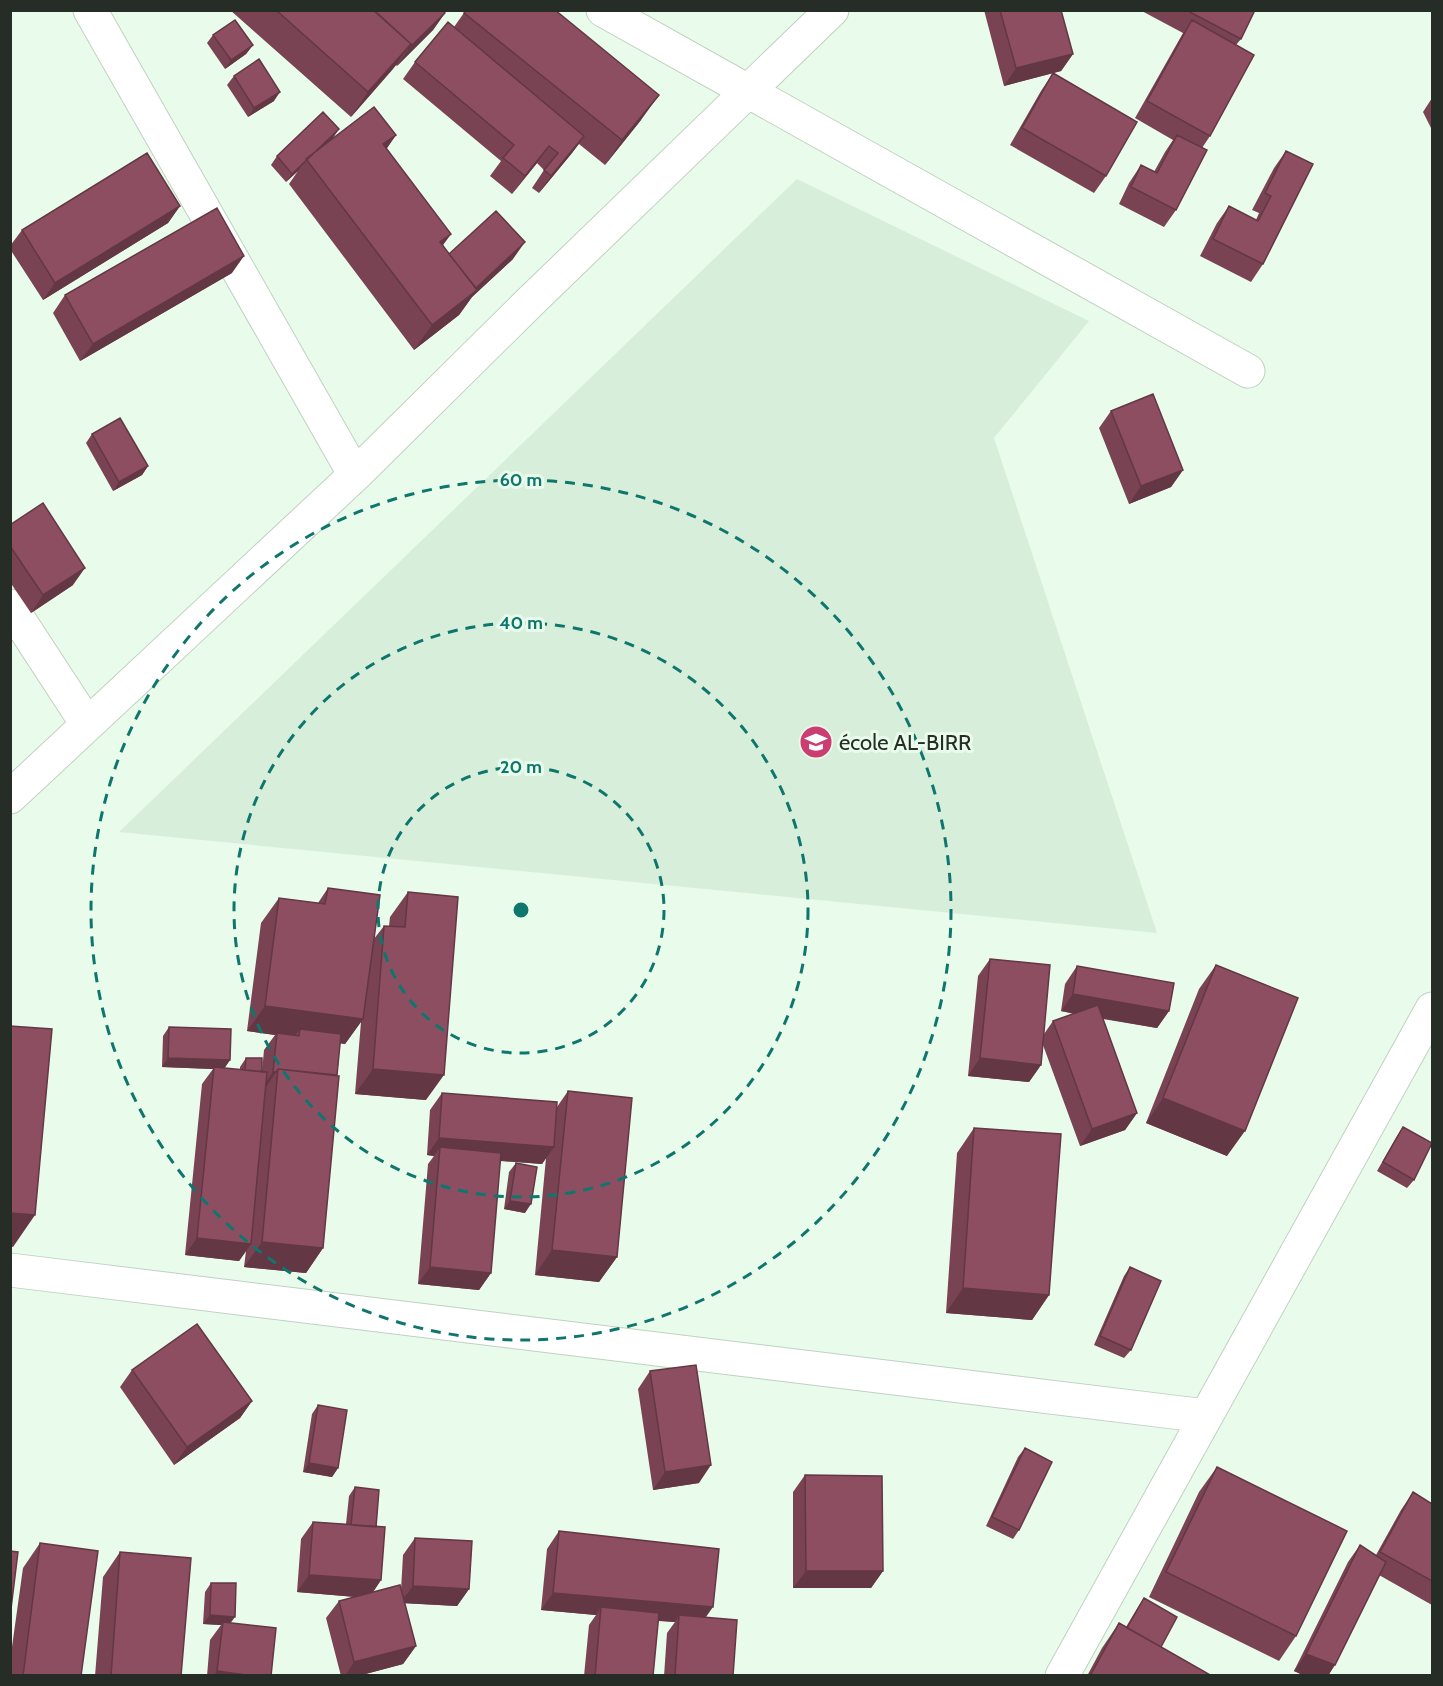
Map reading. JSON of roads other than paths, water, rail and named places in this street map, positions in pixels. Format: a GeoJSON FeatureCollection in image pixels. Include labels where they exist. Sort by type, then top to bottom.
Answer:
{"type":"FeatureCollection","features":[{"type":"Feature","properties":{"kind":"street"},"geometry":{"type":"LineString","coordinates":[[90,10],[355,475]]}},
{"type":"Feature","properties":{"kind":"street"},"geometry":{"type":"LineString","coordinates":[[603,10],[1248,371]]}},
{"type":"Feature","properties":{"kind":"street"},"geometry":{"type":"LineString","coordinates":[[10,797],[355,475],[540,291],[832,10]]}},
{"type":"Feature","properties":{"kind":"street"},"geometry":{"type":"LineString","coordinates":[[10,606],[87,724]]}},
{"type":"Feature","properties":{"kind":"street"},"geometry":{"type":"LineString","coordinates":[[1062,1676],[1432,1009]]}},
{"type":"Feature","properties":{"kind":"street"},"geometry":{"type":"LineString","coordinates":[[10,1270],[1206,1416]]}},
{"type":"Feature","properties":{"kind":"place","name":"école AL-BIRR"},"geometry":{"type":"Point","coordinates":[816,742]}}]}
